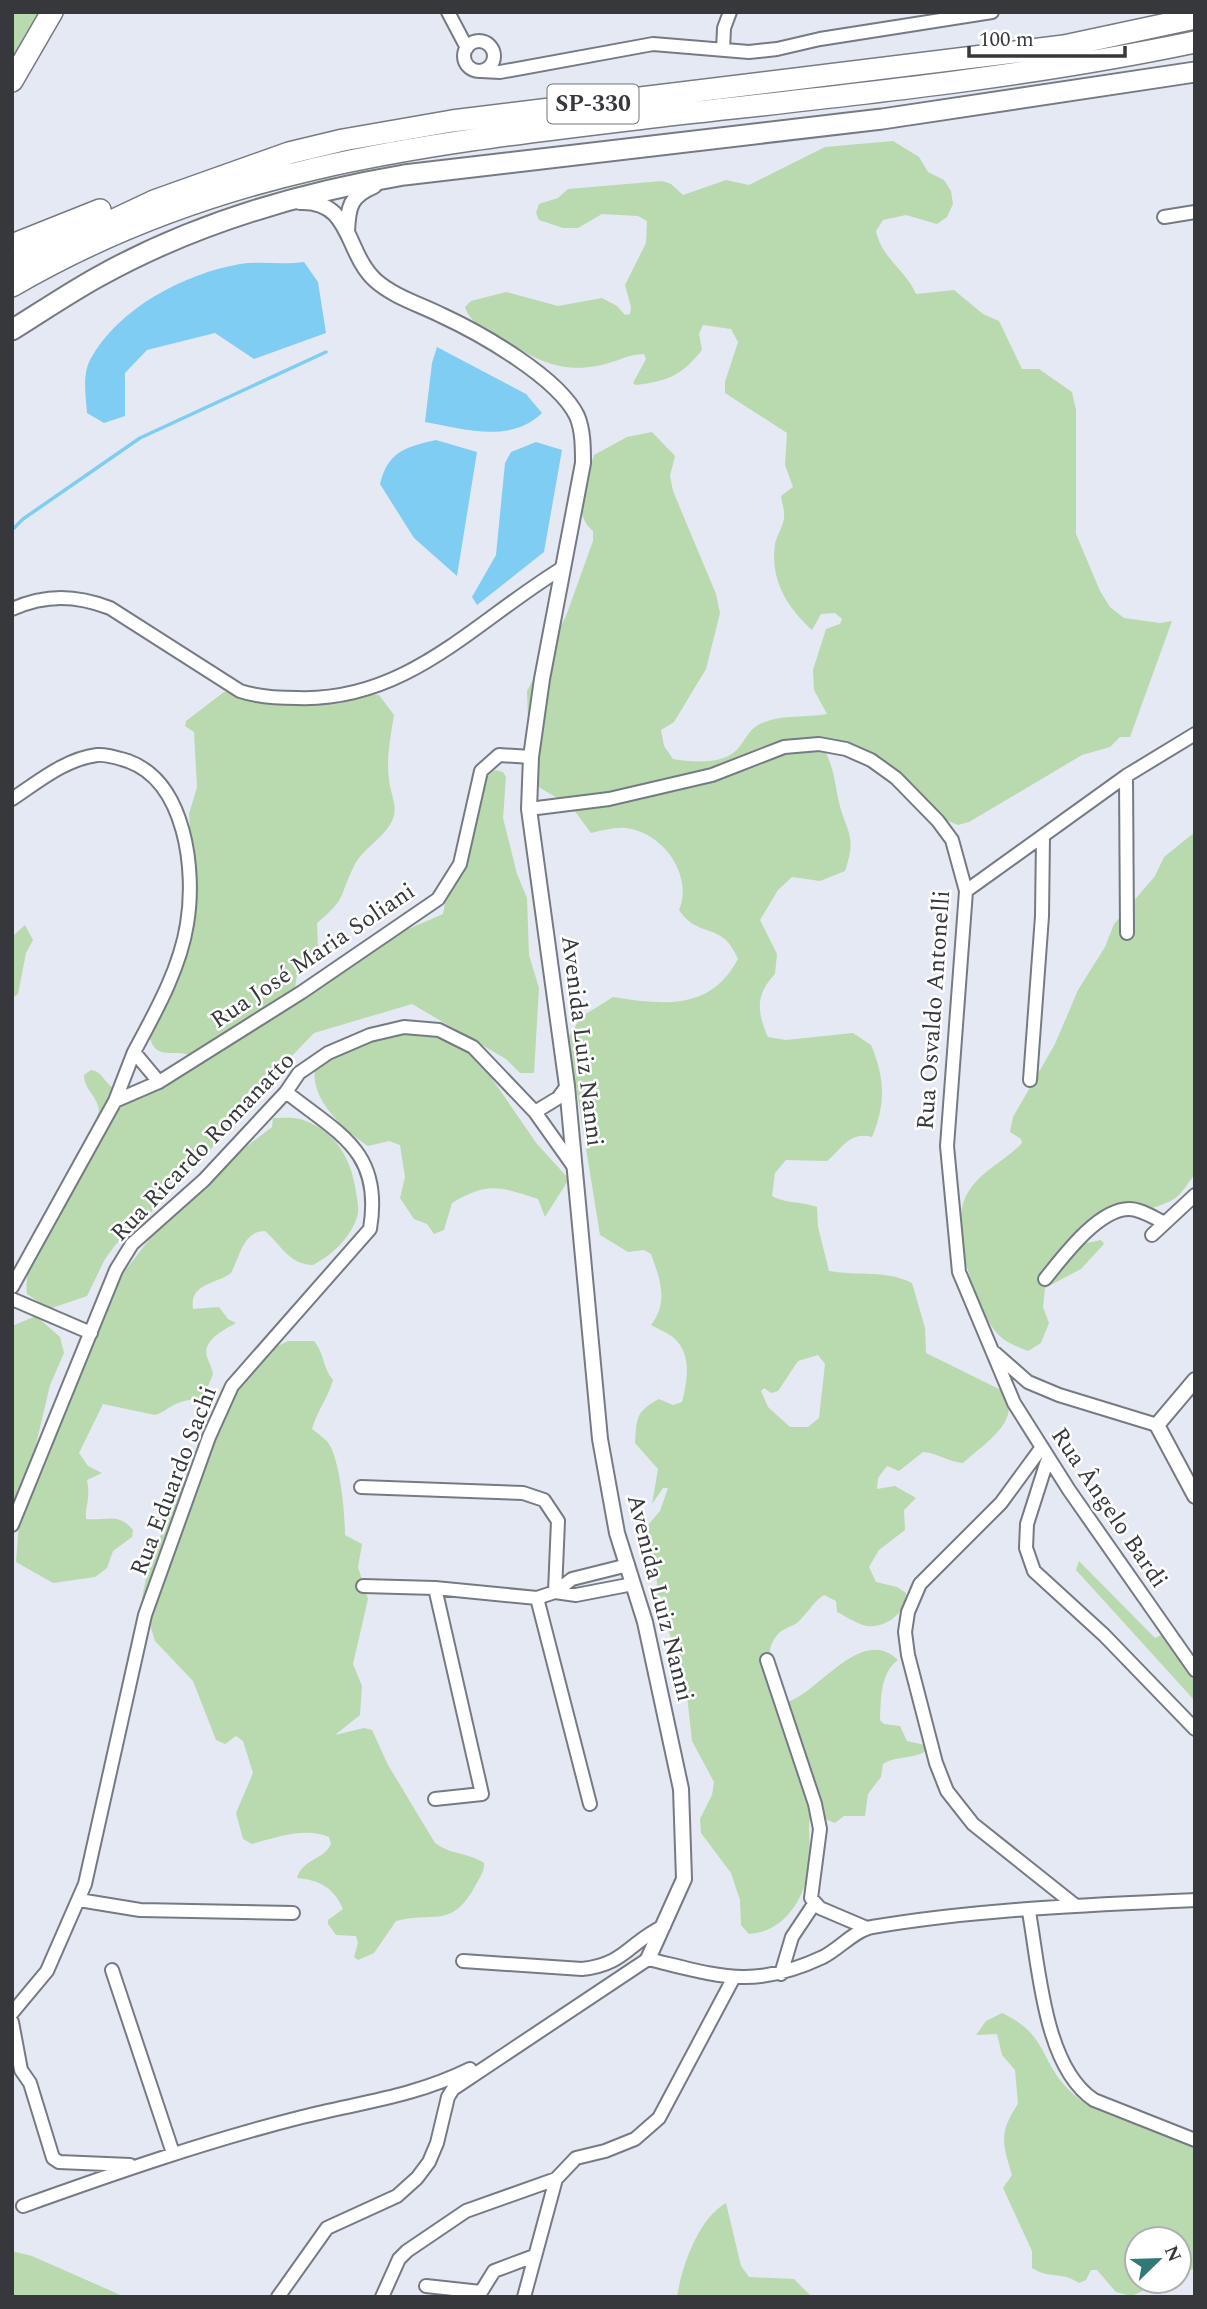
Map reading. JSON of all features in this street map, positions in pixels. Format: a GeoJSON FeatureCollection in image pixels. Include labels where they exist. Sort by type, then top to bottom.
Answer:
{"type":"FeatureCollection","features":[{"type":"Feature","properties":{"kind":"highway"},"geometry":{"type":"LineString","coordinates":[[12,81],[52,12]]}},
{"type":"Feature","properties":{"kind":"highway"},"geometry":{"type":"LineString","coordinates":[[1149,29],[1194,12]]}},
{"type":"Feature","properties":{"kind":"highway","name":"SP-330"},"geometry":{"type":"LineString","coordinates":[[12,268],[153,201],[289,153],[438,123],[1064,46],[1195,18]]}},
{"type":"Feature","properties":{"kind":"highway","name":"SP-330"},"geometry":{"type":"LineString","coordinates":[[12,286],[68,256],[166,213],[260,181],[365,156],[534,131],[1066,66],[1195,42]]}},
{"type":"Feature","properties":{"kind":"highway"},"geometry":{"type":"LineString","coordinates":[[12,330],[99,276],[165,244],[279,203],[404,175],[882,119],[1195,72]]}},
{"type":"Feature","properties":{"kind":"highway"},"geometry":{"type":"LineString","coordinates":[[12,245],[170,183],[289,153]]}},
{"type":"Feature","properties":{"kind":"street"},"geometry":{"type":"LineString","coordinates":[[448,12],[467,48],[466,62],[472,69],[500,72],[653,44],[749,52],[777,49],[820,38],[992,12]]}},
{"type":"Feature","properties":{"kind":"street"},"geometry":{"type":"LineString","coordinates":[[723,50],[724,28],[729,13]]}},
{"type":"Feature","properties":{"kind":"street"},"geometry":{"type":"LineString","coordinates":[[467,48],[474,42],[483,41],[518,68]]}},
{"type":"Feature","properties":{"kind":"street"},"geometry":{"type":"LineString","coordinates":[[481,71],[493,62],[494,52]]}},
{"type":"Feature","properties":{"kind":"street"},"geometry":{"type":"LineString","coordinates":[[347,234],[349,203],[354,197],[404,175]]}},
{"type":"Feature","properties":{"kind":"street","name":"Avenida Luiz Nanni"},"geometry":{"type":"LineString","coordinates":[[279,203],[307,202],[329,207],[374,279],[392,293],[443,316],[535,372],[564,397],[578,417],[583,463],[542,679],[531,757],[529,809],[567,1086],[600,1439],[617,1533],[645,1622],[681,1789],[685,1869],[664,1926],[648,1959]]}},
{"type":"Feature","properties":{"kind":"street"},"geometry":{"type":"LineString","coordinates":[[1164,217],[1195,212]]}},
{"type":"Feature","properties":{"kind":"street"},"geometry":{"type":"LineString","coordinates":[[12,609],[34,599],[58,596],[94,602],[110,608],[240,691],[253,695],[317,699],[358,693],[390,682],[464,639],[521,593],[564,567]]}},
{"type":"Feature","properties":{"kind":"street"},"geometry":{"type":"LineString","coordinates":[[966,891],[1126,776],[1195,734]]}},
{"type":"Feature","properties":{"kind":"street","name":"Rua Osvaldo Antonelli"},"geometry":{"type":"LineString","coordinates":[[529,809],[608,799],[712,775],[784,747],[819,744],[846,749],[871,760],[895,778],[938,821],[952,840],[966,891],[947,1146],[959,1272],[992,1351]]}},
{"type":"Feature","properties":{"kind":"street"},"geometry":{"type":"LineString","coordinates":[[12,799],[70,762],[99,754],[141,766],[158,779],[171,802],[180,825],[188,867],[187,925],[172,974],[134,1052],[115,1101],[12,1287]]}},
{"type":"Feature","properties":{"kind":"street","name":"Rua José Maria Soliani"},"geometry":{"type":"LineString","coordinates":[[115,1101],[159,1082],[302,992],[438,899],[460,864],[481,771],[499,755],[531,757]]}},
{"type":"Feature","properties":{"kind":"street"},"geometry":{"type":"LineString","coordinates":[[1126,776],[1127,933]]}},
{"type":"Feature","properties":{"kind":"street"},"geometry":{"type":"LineString","coordinates":[[1030,1080],[1042,916],[1043,836]]}},
{"type":"Feature","properties":{"kind":"street","name":"Rua Ricardo Romanatto"},"geometry":{"type":"LineString","coordinates":[[12,1525],[116,1270],[132,1244],[204,1180],[286,1093],[299,1073],[328,1053],[370,1035],[404,1027],[439,1030],[473,1047],[535,1112],[575,1168]]}},
{"type":"Feature","properties":{"kind":"street"},"geometry":{"type":"LineString","coordinates":[[134,1052],[159,1082]]}},
{"type":"Feature","properties":{"kind":"street"},"geometry":{"type":"LineString","coordinates":[[535,1112],[558,1098],[567,1086]]}},
{"type":"Feature","properties":{"kind":"street","name":"Rua Eduardo Sachi"},"geometry":{"type":"LineString","coordinates":[[12,2013],[18,2003],[43,1978],[79,1900],[93,1851],[145,1615],[209,1437],[232,1386],[370,1229],[373,1212],[371,1182],[361,1154],[346,1137],[286,1093]]}},
{"type":"Feature","properties":{"kind":"street"},"geometry":{"type":"LineString","coordinates":[[548,1130],[571,1124]]}},
{"type":"Feature","properties":{"kind":"street"},"geometry":{"type":"LineString","coordinates":[[1152,1235],[1195,1195]]}},
{"type":"Feature","properties":{"kind":"street"},"geometry":{"type":"LineString","coordinates":[[1045,1279],[1079,1237],[1113,1214],[1127,1208],[1138,1210],[1165,1223]]}},
{"type":"Feature","properties":{"kind":"street"},"geometry":{"type":"LineString","coordinates":[[12,1299],[91,1333]]}},
{"type":"Feature","properties":{"kind":"street"},"geometry":{"type":"LineString","coordinates":[[992,1351],[1028,1382],[1059,1395],[1157,1425],[1195,1496]]}},
{"type":"Feature","properties":{"kind":"street","name":"Rua Ângelo Bardi"},"geometry":{"type":"LineString","coordinates":[[992,1351],[1014,1403],[1045,1453],[1195,1671]]}},
{"type":"Feature","properties":{"kind":"street"},"geometry":{"type":"LineString","coordinates":[[1157,1425],[1195,1380]]}},
{"type":"Feature","properties":{"kind":"street"},"geometry":{"type":"LineString","coordinates":[[1014,1403],[1028,1382]]}},
{"type":"Feature","properties":{"kind":"street"},"geometry":{"type":"LineString","coordinates":[[1045,1453],[1027,1524],[1026,1548],[1034,1572],[1104,1635],[1195,1729]]}},
{"type":"Feature","properties":{"kind":"street"},"geometry":{"type":"LineString","coordinates":[[1045,1453],[920,1584],[908,1612],[905,1632],[908,1655],[936,1763],[947,1791],[973,1824],[1076,1906]]}},
{"type":"Feature","properties":{"kind":"street"},"geometry":{"type":"LineString","coordinates":[[361,1487],[523,1493],[544,1500],[558,1521],[555,1592]]}},
{"type":"Feature","properties":{"kind":"street"},"geometry":{"type":"LineString","coordinates":[[363,1586],[435,1588],[537,1598],[555,1592],[572,1579],[628,1565]]}},
{"type":"Feature","properties":{"kind":"street"},"geometry":{"type":"LineString","coordinates":[[555,1592],[576,1595],[633,1584]]}},
{"type":"Feature","properties":{"kind":"street"},"geometry":{"type":"LineString","coordinates":[[435,1588],[481,1794],[435,1799]]}},
{"type":"Feature","properties":{"kind":"street"},"geometry":{"type":"LineString","coordinates":[[537,1598],[590,1804]]}},
{"type":"Feature","properties":{"kind":"street"},"geometry":{"type":"LineString","coordinates":[[767,1660],[815,1804],[820,1829],[810,1889],[814,1904],[792,1937],[781,1973]]}},
{"type":"Feature","properties":{"kind":"street"},"geometry":{"type":"LineString","coordinates":[[79,1900],[141,1910],[293,1913]]}},
{"type":"Feature","properties":{"kind":"street"},"geometry":{"type":"LineString","coordinates":[[278,2297],[327,2228],[407,2189],[429,2162],[448,2097],[453,2089],[648,1959],[733,1979],[781,1973],[829,1954],[867,1928],[935,1917],[1195,1900]]}},
{"type":"Feature","properties":{"kind":"street"},"geometry":{"type":"LineString","coordinates":[[814,1904],[867,1928]]}},
{"type":"Feature","properties":{"kind":"street"},"geometry":{"type":"LineString","coordinates":[[1029,1912],[1051,2026],[1070,2076],[1083,2093],[1094,2100],[1195,2140]]}},
{"type":"Feature","properties":{"kind":"street"},"geometry":{"type":"LineString","coordinates":[[463,1961],[582,1969],[599,1967],[627,1955],[651,1933],[664,1926]]}},
{"type":"Feature","properties":{"kind":"street"},"geometry":{"type":"LineString","coordinates":[[112,1970],[173,2153]]}},
{"type":"Feature","properties":{"kind":"street"},"geometry":{"type":"LineString","coordinates":[[382,2297],[399,2259],[407,2250],[466,2211],[556,2179],[576,2158],[619,2146],[653,2124],[733,1979]]}},
{"type":"Feature","properties":{"kind":"street"},"geometry":{"type":"LineString","coordinates":[[12,2022],[21,2070],[30,2083],[53,2158],[59,2162],[140,2165]]}},
{"type":"Feature","properties":{"kind":"street"},"geometry":{"type":"LineString","coordinates":[[23,2206],[173,2153],[303,2117],[420,2091],[480,2064],[490,2063]]}},
{"type":"Feature","properties":{"kind":"street"},"geometry":{"type":"LineString","coordinates":[[524,2297],[556,2179]]}},
{"type":"Feature","properties":{"kind":"street"},"geometry":{"type":"LineString","coordinates":[[426,2286],[481,2292],[486,2289],[494,2272],[534,2256]]}},
{"type":"Feature","properties":{"kind":"green space"},"geometry":{"type":"Polygon","coordinates":[[[12,12],[64,12],[12,92],[12,12]]]}},
{"type":"Feature","properties":{"kind":"green space"},"geometry":{"type":"Polygon","coordinates":[[[893,141],[919,157],[928,172],[944,180],[951,191],[953,204],[947,217],[937,224],[906,215],[883,220],[876,231],[883,249],[916,294],[954,290],[983,314],[999,321],[1022,369],[1039,369],[1072,392],[1076,410],[1076,534],[1100,591],[1110,607],[1124,618],[1160,623],[1172,621],[1130,737],[1120,737],[1110,747],[1082,755],[969,822],[958,825],[943,819],[920,793],[886,770],[820,742],[830,762],[849,833],[849,858],[845,871],[820,881],[792,877],[778,890],[760,920],[777,954],[775,974],[764,989],[760,1004],[768,1037],[786,1040],[853,1033],[871,1045],[879,1069],[882,1091],[880,1113],[872,1137],[857,1137],[846,1142],[827,1161],[786,1160],[775,1173],[772,1196],[817,1207],[818,1227],[829,1271],[893,1276],[912,1283],[925,1328],[926,1353],[1003,1391],[1009,1412],[999,1431],[963,1463],[923,1452],[899,1471],[887,1466],[878,1478],[877,1489],[895,1486],[916,1498],[904,1510],[905,1530],[879,1550],[869,1567],[876,1582],[897,1587],[906,1593],[898,1614],[885,1623],[863,1625],[837,1612],[836,1601],[824,1595],[798,1622],[781,1631],[773,1641],[770,1650],[771,1667],[787,1702],[813,1687],[855,1655],[870,1650],[884,1651],[898,1660],[892,1665],[885,1679],[880,1720],[884,1724],[900,1726],[907,1741],[925,1745],[928,1749],[918,1755],[894,1759],[883,1764],[881,1777],[868,1794],[865,1816],[844,1816],[835,1823],[815,1815],[810,1817],[809,1866],[803,1890],[791,1912],[782,1920],[773,1927],[749,1934],[741,1925],[740,1900],[731,1873],[701,1833],[700,1819],[712,1795],[714,1782],[692,1741],[686,1686],[658,1597],[655,1558],[640,1541],[642,1532],[660,1511],[668,1488],[663,1488],[652,1504],[658,1469],[635,1443],[637,1422],[641,1412],[659,1399],[673,1405],[682,1402],[687,1378],[686,1362],[676,1340],[651,1325],[660,1308],[661,1290],[651,1254],[644,1250],[628,1252],[600,1235],[576,1086],[561,1049],[581,1017],[613,997],[650,1002],[684,1001],[714,988],[727,976],[738,959],[725,939],[694,925],[679,910],[683,897],[682,883],[672,857],[662,846],[639,831],[625,828],[591,833],[571,806],[537,786],[530,776],[527,691],[566,616],[593,541],[593,531],[582,515],[581,505],[584,485],[594,455],[627,437],[652,432],[675,456],[670,476],[673,491],[716,594],[720,613],[706,669],[674,722],[661,730],[664,746],[673,759],[718,760],[734,752],[752,730],[762,723],[778,718],[827,714],[814,690],[813,670],[826,629],[840,624],[842,619],[835,613],[821,614],[812,630],[795,612],[782,592],[774,557],[775,544],[784,518],[781,496],[793,487],[785,465],[787,433],[725,393],[725,382],[738,342],[731,329],[703,325],[699,334],[702,350],[687,366],[673,376],[657,382],[636,385],[633,383],[646,359],[644,354],[583,368],[558,366],[536,358],[485,330],[471,318],[465,307],[471,301],[506,292],[558,306],[602,298],[617,306],[625,315],[630,314],[631,307],[625,285],[646,243],[647,221],[638,216],[602,214],[578,228],[563,228],[539,220],[536,213],[539,204],[558,198],[568,189],[662,181],[671,184],[683,195],[726,180],[749,185],[825,147],[893,141]],[[818,1355],[798,1361],[778,1391],[771,1393],[764,1388],[761,1391],[768,1407],[790,1427],[808,1427],[819,1418],[825,1364],[818,1355]]]}},
{"type":"Feature","properties":{"kind":"green space"},"geometry":{"type":"Polygon","coordinates":[[[224,692],[379,695],[394,715],[388,763],[394,816],[383,833],[358,860],[338,902],[317,923],[318,947],[297,975],[295,987],[302,986],[378,942],[443,914],[452,863],[466,835],[483,780],[495,770],[503,772],[506,777],[503,818],[517,874],[527,898],[529,955],[539,988],[534,1073],[520,1073],[506,1059],[412,1004],[314,1033],[256,1093],[218,1141],[134,1230],[116,1244],[105,1259],[87,1296],[49,1309],[27,1294],[27,1279],[35,1250],[72,1183],[99,1111],[84,1075],[91,1070],[95,1071],[112,1087],[130,1089],[152,1080],[189,1055],[161,1052],[150,1038],[179,965],[193,877],[189,814],[197,787],[194,732],[185,726],[186,721],[224,692]]]}},
{"type":"Feature","properties":{"kind":"green space"},"geometry":{"type":"Polygon","coordinates":[[[1195,832],[1195,1174],[1174,1199],[1110,1221],[1088,1234],[1082,1244],[1101,1240],[1104,1244],[1081,1269],[1045,1288],[1043,1307],[1049,1323],[1041,1343],[1028,1351],[1010,1343],[996,1332],[980,1303],[972,1285],[962,1244],[962,1208],[972,1186],[1022,1143],[1021,1139],[1010,1132],[1013,1117],[1055,1044],[1078,990],[1105,947],[1114,924],[1155,876],[1164,857],[1195,832]]]}},
{"type":"Feature","properties":{"kind":"green space"},"geometry":{"type":"Polygon","coordinates":[[[25,925],[33,940],[26,953],[18,994],[12,998],[12,928],[14,935],[25,925]]]}},
{"type":"Feature","properties":{"kind":"green space"},"geometry":{"type":"Polygon","coordinates":[[[411,1029],[448,1038],[477,1057],[537,1144],[569,1179],[545,1217],[538,1199],[504,1189],[485,1189],[452,1203],[444,1230],[434,1234],[427,1224],[414,1219],[400,1198],[405,1177],[400,1145],[389,1141],[368,1146],[331,1114],[318,1092],[315,1069],[352,1043],[411,1029]]]}},
{"type":"Feature","properties":{"kind":"green space"},"geometry":{"type":"Polygon","coordinates":[[[273,1118],[297,1118],[312,1123],[338,1144],[349,1163],[355,1186],[358,1213],[352,1229],[341,1244],[313,1265],[298,1262],[265,1231],[258,1232],[243,1246],[231,1273],[205,1285],[195,1294],[193,1309],[219,1307],[228,1319],[236,1323],[215,1336],[208,1346],[207,1357],[213,1374],[205,1392],[199,1398],[176,1404],[155,1415],[103,1404],[79,1453],[88,1466],[102,1473],[87,1480],[86,1519],[117,1519],[128,1524],[133,1530],[132,1537],[113,1551],[107,1568],[95,1577],[53,1583],[16,1562],[19,1523],[44,1468],[113,1286],[159,1227],[234,1156],[272,1127],[273,1118]]]}},
{"type":"Feature","properties":{"kind":"green space"},"geometry":{"type":"Polygon","coordinates":[[[36,1316],[60,1337],[64,1353],[50,1385],[29,1474],[12,1505],[12,1326],[36,1316]]]}},
{"type":"Feature","properties":{"kind":"green space"},"geometry":{"type":"Polygon","coordinates":[[[288,1341],[314,1341],[333,1380],[312,1429],[329,1444],[333,1452],[343,1501],[345,1535],[362,1544],[358,1567],[368,1599],[353,1664],[362,1686],[360,1715],[335,1735],[364,1728],[372,1730],[388,1765],[435,1843],[484,1863],[474,1888],[457,1909],[440,1916],[396,1921],[374,1953],[358,1960],[354,1957],[358,1943],[356,1936],[336,1935],[328,1924],[328,1920],[343,1909],[331,1890],[319,1883],[297,1878],[303,1867],[328,1849],[331,1844],[329,1837],[301,1833],[252,1844],[243,1839],[236,1813],[253,1773],[243,1741],[236,1736],[225,1744],[216,1740],[193,1681],[155,1641],[142,1598],[149,1563],[192,1462],[255,1357],[288,1341]]]}},
{"type":"Feature","properties":{"kind":"green space"},"geometry":{"type":"Polygon","coordinates":[[[1079,1561],[1155,1638],[1165,1633],[1195,1673],[1195,1701],[1076,1570],[1079,1561]]]}},
{"type":"Feature","properties":{"kind":"green space"},"geometry":{"type":"Polygon","coordinates":[[[1002,2013],[1028,2030],[1059,2078],[1080,2100],[1127,2120],[1195,2133],[1195,2267],[1193,2268],[1193,2225],[1123,2225],[1123,2294],[1116,2292],[1097,2270],[1091,2270],[1086,2280],[1079,2283],[1032,2268],[1032,2251],[1003,2188],[1012,2175],[1004,2138],[1008,2122],[1018,2104],[1015,2070],[1002,2055],[997,2034],[976,2035],[986,2021],[1002,2013]]]}},
{"type":"Feature","properties":{"kind":"green space"},"geometry":{"type":"Polygon","coordinates":[[[726,2203],[741,2266],[749,2277],[794,2279],[812,2297],[677,2297],[693,2244],[707,2220],[726,2203]]]}},
{"type":"Feature","properties":{"kind":"green space"},"geometry":{"type":"Polygon","coordinates":[[[12,2251],[32,2256],[125,2297],[12,2295],[12,2251]]]}},
{"type":"Feature","properties":{"kind":"water"},"geometry":{"type":"Polygon","coordinates":[[[304,262],[318,282],[326,333],[254,359],[215,333],[147,350],[125,373],[125,416],[104,423],[87,413],[85,379],[90,360],[117,324],[135,309],[175,285],[219,269],[248,263],[304,262]]]}},
{"type":"Feature","properties":{"kind":"water"},"geometry":{"type":"Polygon","coordinates":[[[437,347],[526,394],[542,413],[529,423],[501,431],[486,432],[425,422],[432,363],[437,347]]]}},
{"type":"Feature","properties":{"kind":"water"},"geometry":{"type":"Polygon","coordinates":[[[436,440],[477,452],[457,576],[414,538],[380,484],[393,457],[407,448],[436,440]]]}},
{"type":"Feature","properties":{"kind":"water"},"geometry":{"type":"Polygon","coordinates":[[[536,442],[562,450],[544,552],[477,605],[472,597],[496,555],[505,463],[511,452],[536,442]]]}},
{"type":"Feature","properties":{"kind":"waterway"},"geometry":{"type":"LineString","coordinates":[[12,530],[23,519],[140,438],[326,352]]}}]}
